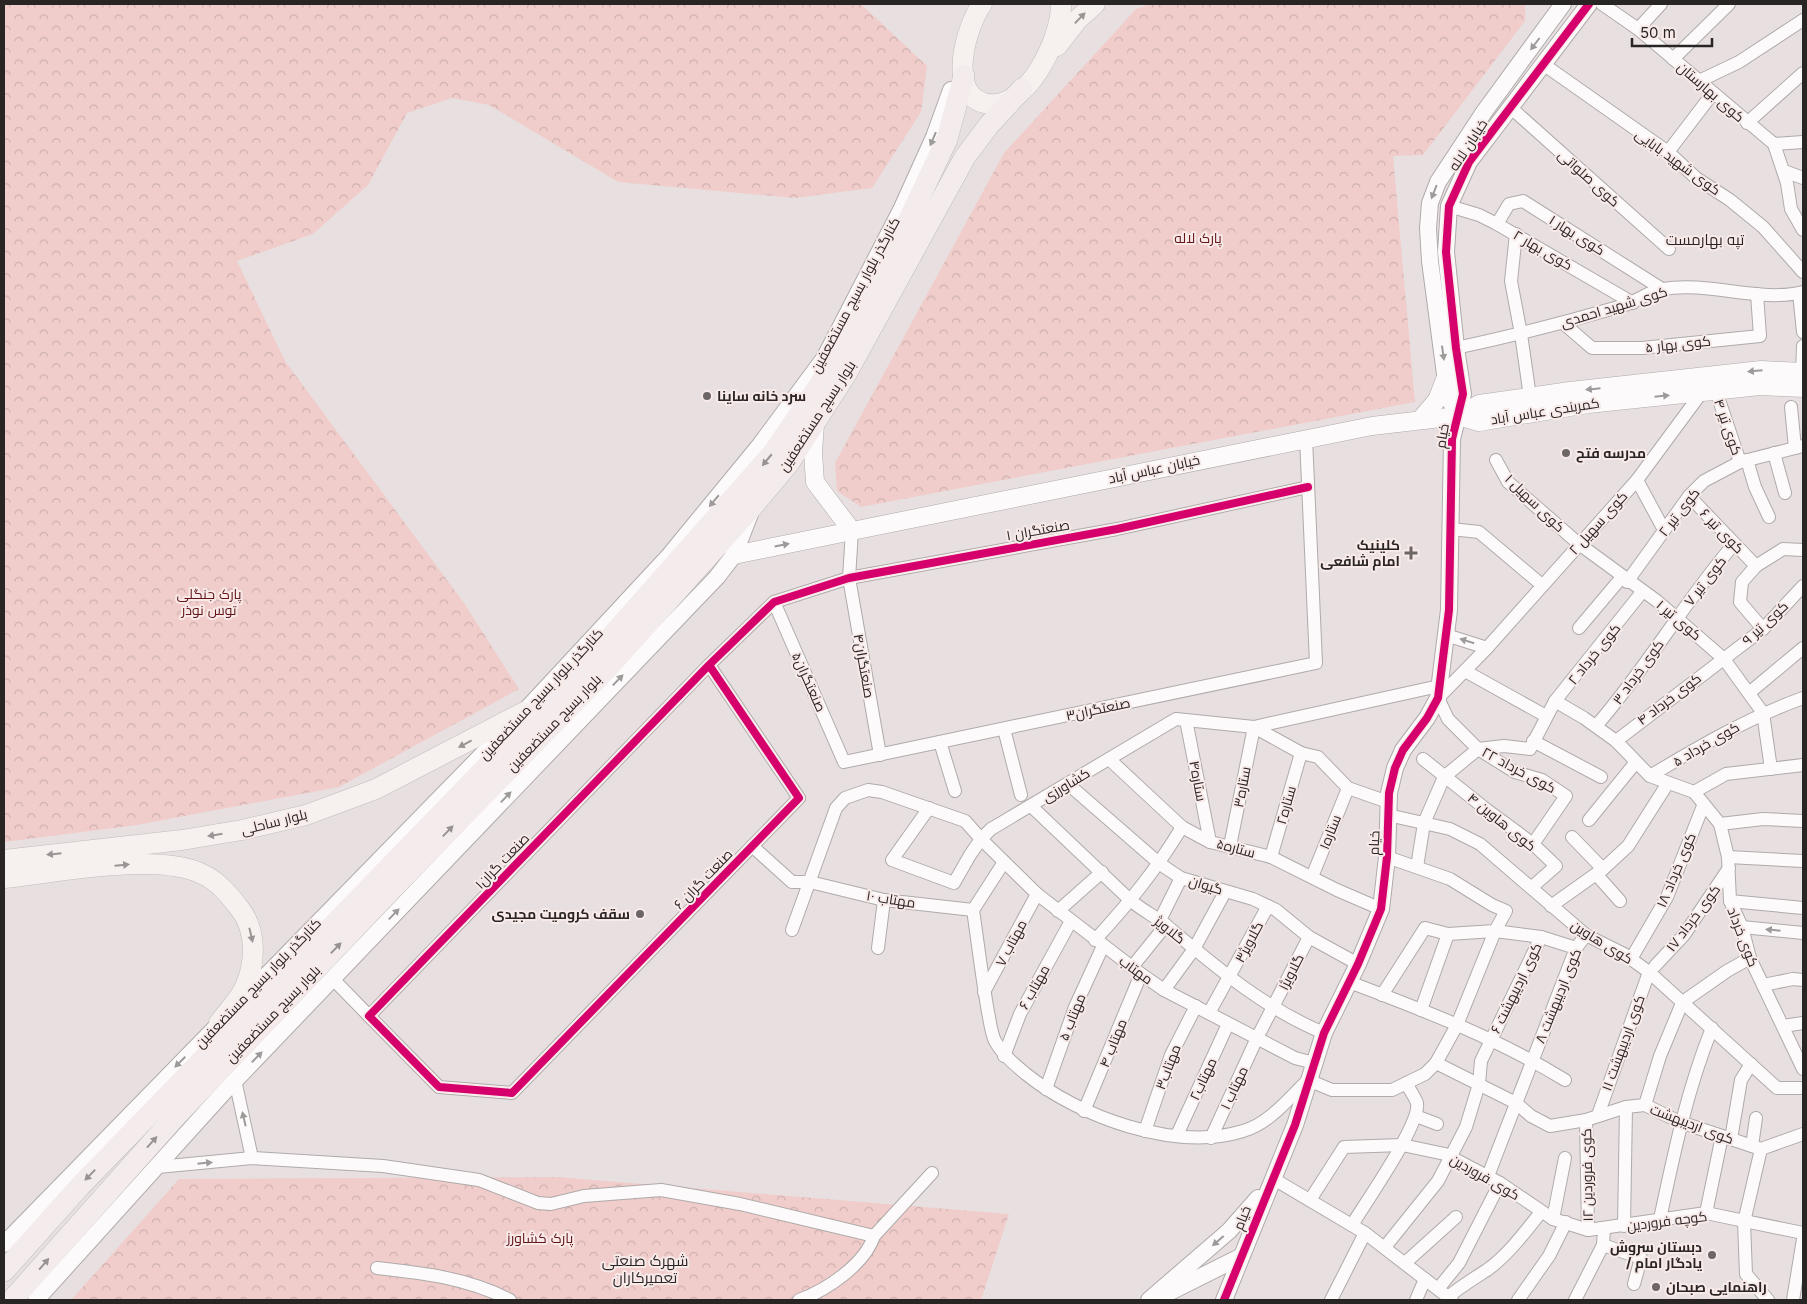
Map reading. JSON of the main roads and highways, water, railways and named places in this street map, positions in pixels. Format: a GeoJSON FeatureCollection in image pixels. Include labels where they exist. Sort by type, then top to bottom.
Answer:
{"type":"FeatureCollection","features":[{"type":"Feature","properties":{"kind":"highway","name":"بلوار بسیج مستضعفین"},"geometry":{"type":"LineString","coordinates":[[4,1271],[80,1186],[593,657],[678,563],[773,453],[833,365],[879,283],[947,139],[963,68]]}},
{"type":"Feature","properties":{"kind":"highway","name":"بلوار بسیج مستضعفین"},"geometry":{"type":"LineString","coordinates":[[12,1300],[175,1117],[391,890],[606,670],[701,566],[788,464],[846,374],[932,215],[973,146],[989,125],[1022,89]]}},
{"type":"Feature","properties":{"kind":"highway"},"geometry":{"type":"LineString","coordinates":[[947,139],[962,136],[969,140],[973,146]]}},
{"type":"Feature","properties":{"kind":"main road"},"geometry":{"type":"LineString","coordinates":[[982,4],[971,25],[963,68],[967,89],[975,98],[984,103],[996,103],[1009,98],[1022,89],[1078,18],[1094,4]]}},
{"type":"Feature","properties":{"kind":"main road"},"geometry":{"type":"LineString","coordinates":[[1045,61],[1059,26],[1061,4]]}},
{"type":"Feature","properties":{"kind":"main road","name":"کمربندی عباس آباد"},"geometry":{"type":"LineString","coordinates":[[1458,416],[1479,422],[1531,405],[1761,370],[1803,378]]}},
{"type":"Feature","properties":{"kind":"main road"},"geometry":{"type":"LineString","coordinates":[[1420,420],[1438,400],[1446,377]]}},
{"type":"Feature","properties":{"kind":"main road","name":"کمربندی عباس آباد"},"geometry":{"type":"LineString","coordinates":[[1531,405],[1588,404],[1709,392],[1760,386],[1803,378]]}},
{"type":"Feature","properties":{"kind":"main road","name":"خیابان عباس آباد"},"geometry":{"type":"LineString","coordinates":[[734,555],[1306,438],[1458,416]]}},
{"type":"Feature","properties":{"kind":"main road"},"geometry":{"type":"LineString","coordinates":[[815,423],[813,453],[815,482],[852,531]]}},
{"type":"Feature","properties":{"kind":"main road","name":"بلوار ساحلی"},"geometry":{"type":"LineString","coordinates":[[4,860],[182,840],[242,830],[315,812],[376,789],[524,712]]}},
{"type":"Feature","properties":{"kind":"main road"},"geometry":{"type":"LineString","coordinates":[[182,840],[189,840],[195,845],[196,851],[192,863],[183,867]]}},
{"type":"Feature","properties":{"kind":"main road"},"geometry":{"type":"LineString","coordinates":[[4,878],[162,863],[183,867],[204,875],[220,886],[242,912],[249,925],[254,946],[244,989],[219,1023]]}},
{"type":"Feature","properties":{"kind":"place","name":"سرد خانه ساینا"},"geometry":{"type":"Point","coordinates":[707,396]}},
{"type":"Feature","properties":{"kind":"place","name":"مدرسه فتح"},"geometry":{"type":"Point","coordinates":[1566,453]}},
{"type":"Feature","properties":{"kind":"place","name":"کلینیک امام شافعی"},"geometry":{"type":"Point","coordinates":[1411,553]}},
{"type":"Feature","properties":{"kind":"place","name":"سقف کرومیت مجیدی"},"geometry":{"type":"Point","coordinates":[640,914]}},
{"type":"Feature","properties":{"kind":"place","name":"دبستان سروش / یادگار امام"},"geometry":{"type":"Point","coordinates":[1712,1255]}},
{"type":"Feature","properties":{"kind":"place","name":"راهنمایی صبحان"},"geometry":{"type":"Point","coordinates":[1656,1287]}},
{"type":"Feature","properties":{"kind":"district","name":"تپه بهارمست"},"geometry":{"type":"Point","coordinates":[1705,240]}},
{"type":"Feature","properties":{"kind":"district","name":"شهرک صنعتی تعمیرکاران"},"geometry":{"type":"Point","coordinates":[645,1270]}},
{"type":"Feature","properties":{"kind":"park label","name":"پارک لاله"},"geometry":{"type":"Point","coordinates":[1198,238]}},
{"type":"Feature","properties":{"kind":"park label","name":"پارک جنگلی توس نوذر"},"geometry":{"type":"Point","coordinates":[209,602]}},
{"type":"Feature","properties":{"kind":"park label","name":"پارک کشاورز"},"geometry":{"type":"Point","coordinates":[540,1238]}}]}
